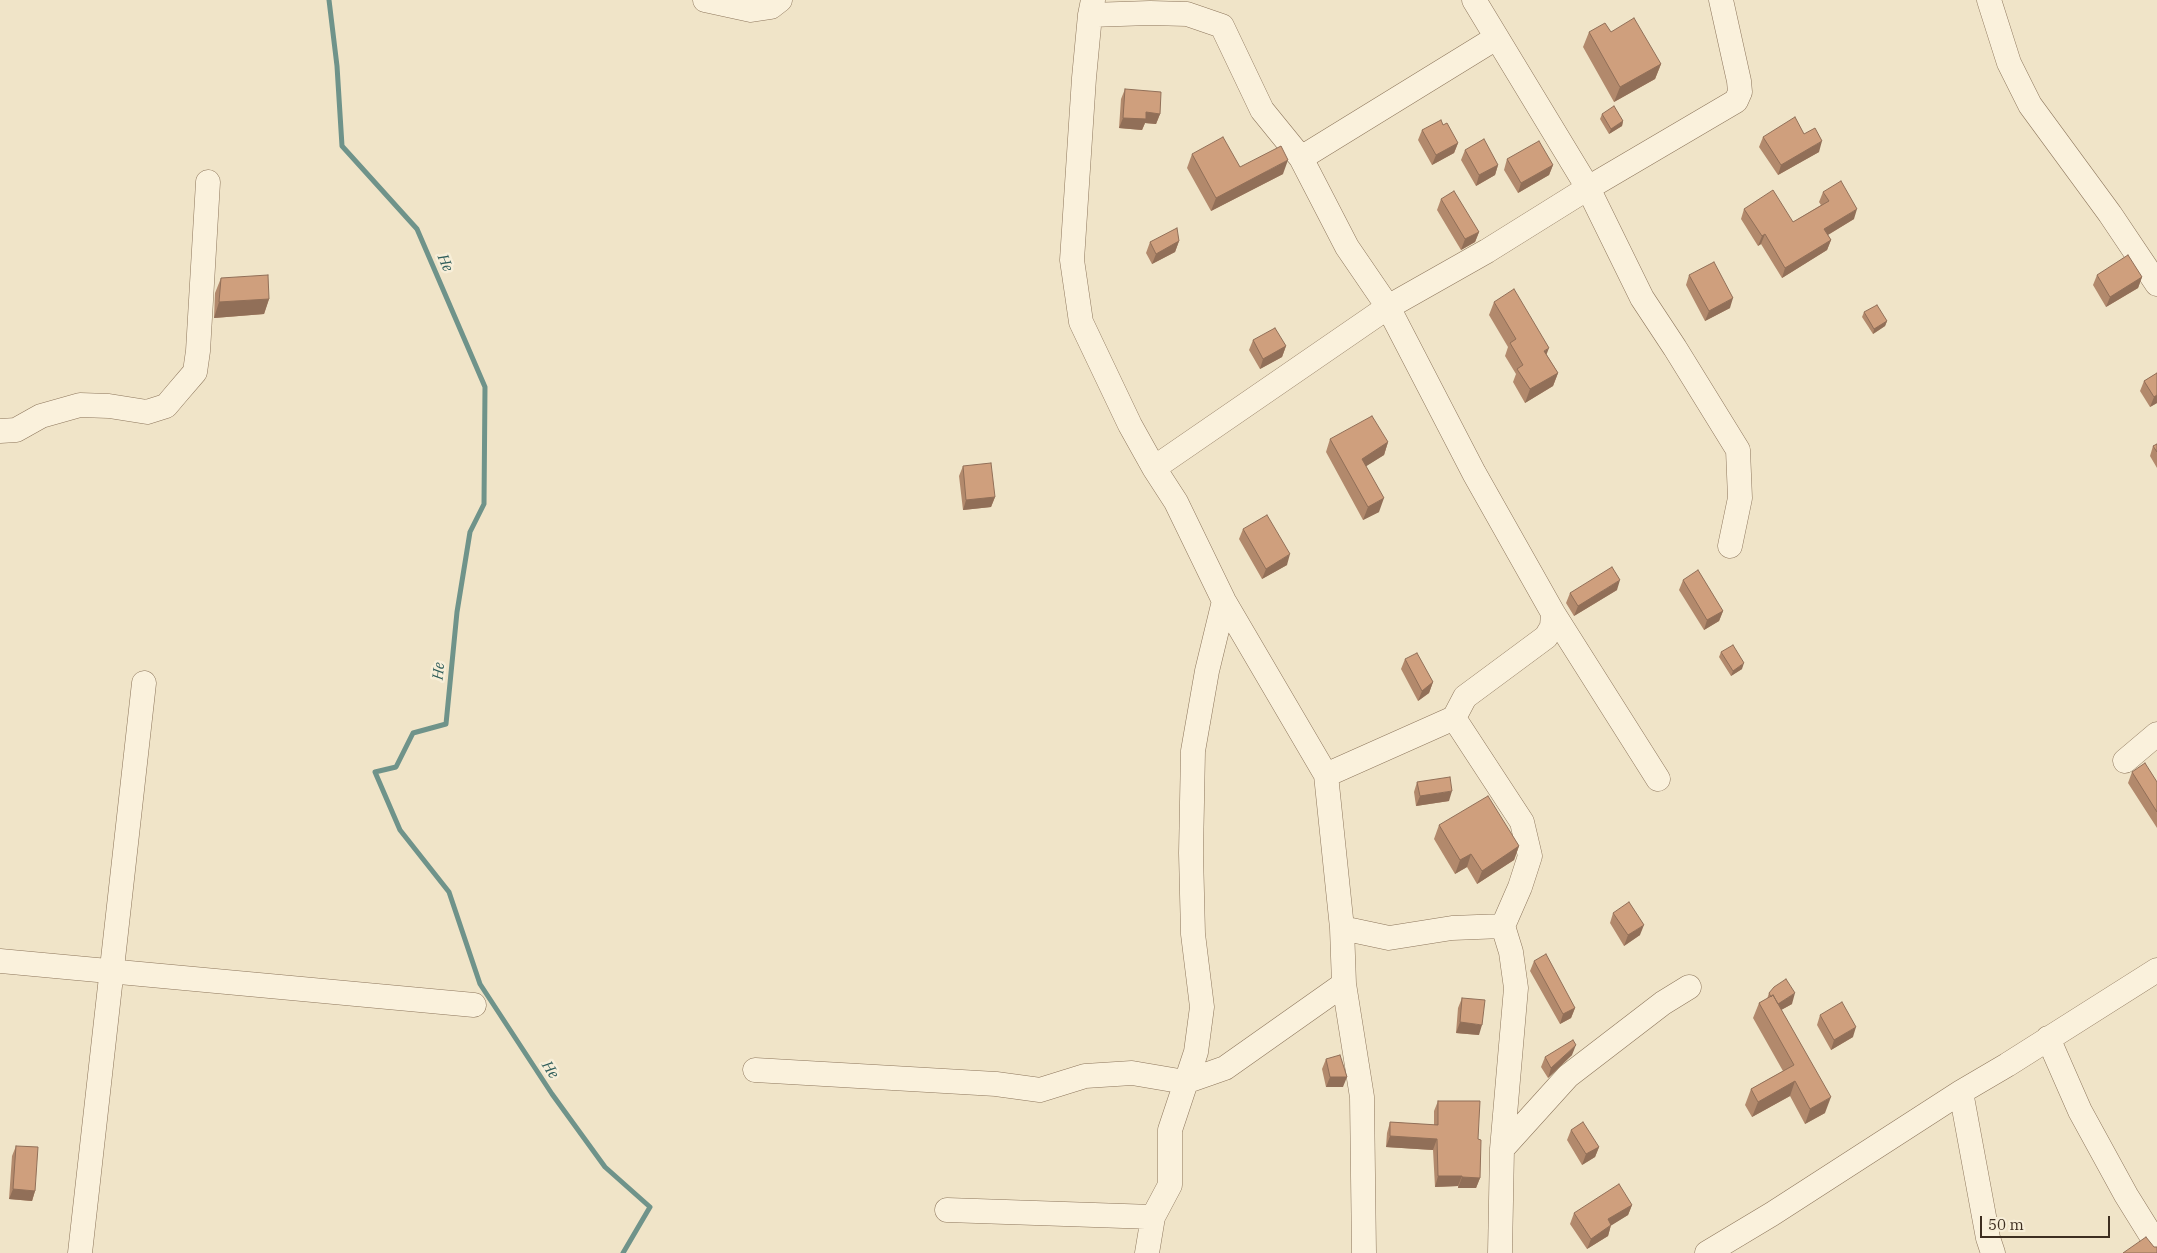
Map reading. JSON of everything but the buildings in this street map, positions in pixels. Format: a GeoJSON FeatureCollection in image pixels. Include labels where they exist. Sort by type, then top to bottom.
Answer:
{"type":"FeatureCollection","features":[{"type":"Feature","properties":{"kind":"street"},"geometry":{"type":"LineString","coordinates":[[705,0],[751,10],[771,7],[780,0]]}},
{"type":"Feature","properties":{"kind":"street"},"geometry":{"type":"LineString","coordinates":[[1474,0],[1588,188],[1642,298],[1738,450],[1740,498],[1730,546]]}},
{"type":"Feature","properties":{"kind":"street"},"geometry":{"type":"LineString","coordinates":[[1154,468],[1388,307],[1487,251],[1588,188],[1736,101],[1740,92],[1739,81],[1721,0]]}},
{"type":"Feature","properties":{"kind":"street"},"geometry":{"type":"LineString","coordinates":[[1989,0],[2009,63],[2030,105],[2110,214],[2157,284]]}},
{"type":"Feature","properties":{"kind":"street"},"geometry":{"type":"LineString","coordinates":[[1364,1253],[1362,1097],[1344,984],[1342,928],[1326,775],[1224,601],[1176,502],[1130,425],[1081,322],[1072,260],[1091,8],[1187,14],[1222,26],[1262,110],[1302,158],[1347,247],[1388,307],[1474,473],[1553,613],[1658,779]]}},
{"type":"Feature","properties":{"kind":"street"},"geometry":{"type":"LineString","coordinates":[[1302,158],[1496,38]]}},
{"type":"Feature","properties":{"kind":"street"},"geometry":{"type":"LineString","coordinates":[[0,431],[16,430],[41,416],[80,405],[109,406],[147,412],[166,406],[195,372],[198,351],[208,182]]}},
{"type":"Feature","properties":{"kind":"street"},"geometry":{"type":"LineString","coordinates":[[1147,1253],[1153,1217],[1170,1185],[1170,1130],[1196,1052],[1202,1007],[1194,934],[1191,853],[1193,751],[1207,671],[1224,601]]}},
{"type":"Feature","properties":{"kind":"street"},"geometry":{"type":"LineString","coordinates":[[1326,775],[1454,718],[1465,697],[1546,638],[1552,628],[1553,613]]}},
{"type":"Feature","properties":{"kind":"street"},"geometry":{"type":"LineString","coordinates":[[80,1253],[144,683]]}},
{"type":"Feature","properties":{"kind":"street"},"geometry":{"type":"LineString","coordinates":[[1454,718],[1522,822],[1530,856],[1520,887],[1503,926],[1511,952],[1516,988],[1502,1149],[1500,1253]]}},
{"type":"Feature","properties":{"kind":"street"},"geometry":{"type":"LineString","coordinates":[[2125,761],[2157,734]]}},
{"type":"Feature","properties":{"kind":"street"},"geometry":{"type":"LineString","coordinates":[[1342,928],[1389,938],[1452,928],[1503,926]]}},
{"type":"Feature","properties":{"kind":"street"},"geometry":{"type":"LineString","coordinates":[[0,961],[474,1005]]}},
{"type":"Feature","properties":{"kind":"street"},"geometry":{"type":"LineString","coordinates":[[1707,1253],[2157,970]]}},
{"type":"Feature","properties":{"kind":"street"},"geometry":{"type":"LineString","coordinates":[[755,1070],[996,1084],[1040,1090],[1085,1076],[1132,1073],[1185,1082],[1225,1068],[1344,984]]}},
{"type":"Feature","properties":{"kind":"street"},"geometry":{"type":"LineString","coordinates":[[1502,1149],[1568,1076],[1663,1003],[1689,987]]}},
{"type":"Feature","properties":{"kind":"street"},"geometry":{"type":"LineString","coordinates":[[2048,1038],[2080,1111],[2126,1196],[2157,1245]]}},
{"type":"Feature","properties":{"kind":"street"},"geometry":{"type":"LineString","coordinates":[[1961,1092],[1986,1230],[1993,1253]]}},
{"type":"Feature","properties":{"kind":"street"},"geometry":{"type":"LineString","coordinates":[[947,1210],[1153,1217]]}},
{"type":"Feature","properties":{"kind":"waterway","name":"He"},"geometry":{"type":"LineString","coordinates":[[329,0],[337,66],[342,146],[417,229],[485,387],[484,504],[470,532],[457,612],[446,724],[413,733],[396,767],[375,772],[400,830],[449,892],[480,984],[552,1094],[605,1167],[650,1207],[623,1253]]}}]}
